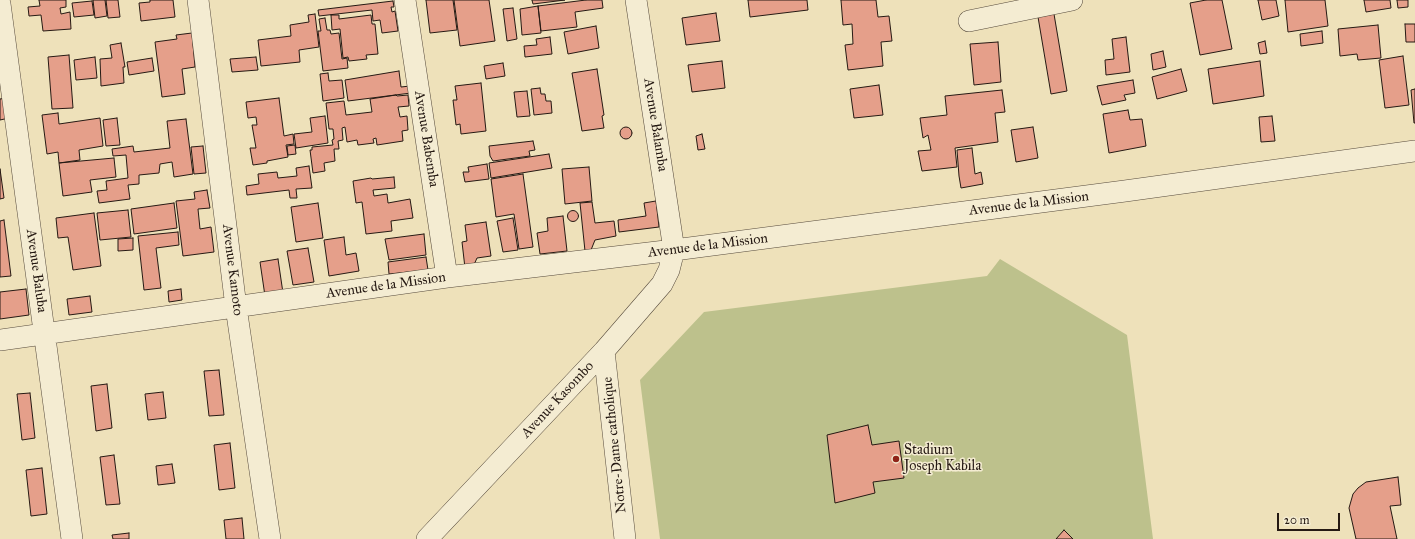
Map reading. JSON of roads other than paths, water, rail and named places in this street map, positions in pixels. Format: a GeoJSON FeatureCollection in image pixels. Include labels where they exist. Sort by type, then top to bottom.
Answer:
{"type":"FeatureCollection","features":[{"type":"Feature","properties":{"kind":"street","name":"Avenue Kamoto"},"geometry":{"type":"LineString","coordinates":[[198,0],[236,307],[270,539]]}},
{"type":"Feature","properties":{"kind":"street","name":"Avenue Babemba"},"geometry":{"type":"LineString","coordinates":[[405,0],[447,278]]}},
{"type":"Feature","properties":{"kind":"street","name":"Avenue Balamba"},"geometry":{"type":"LineString","coordinates":[[636,0],[674,250]]}},
{"type":"Feature","properties":{"kind":"street"},"geometry":{"type":"LineString","coordinates":[[969,21],[1072,0]]}},
{"type":"Feature","properties":{"kind":"street","name":"Avenue Baluba"},"geometry":{"type":"LineString","coordinates":[[0,4],[72,539]]}},
{"type":"Feature","properties":{"kind":"street","name":"Avenue de la Mission"},"geometry":{"type":"LineString","coordinates":[[0,340],[447,278],[1117,192],[1415,151]]}},
{"type":"Feature","properties":{"kind":"street","name":"Avenue Kasombo"},"geometry":{"type":"LineString","coordinates":[[426,539],[604,351],[662,284],[669,270],[674,250]]}},
{"type":"Feature","properties":{"kind":"street","name":"Notre-Dame catholique"},"geometry":{"type":"LineString","coordinates":[[604,351],[625,539]]}},
{"type":"Feature","properties":{"kind":"place","name":"Stadium Joseph Kabila"},"geometry":{"type":"Point","coordinates":[896,459]}}]}
